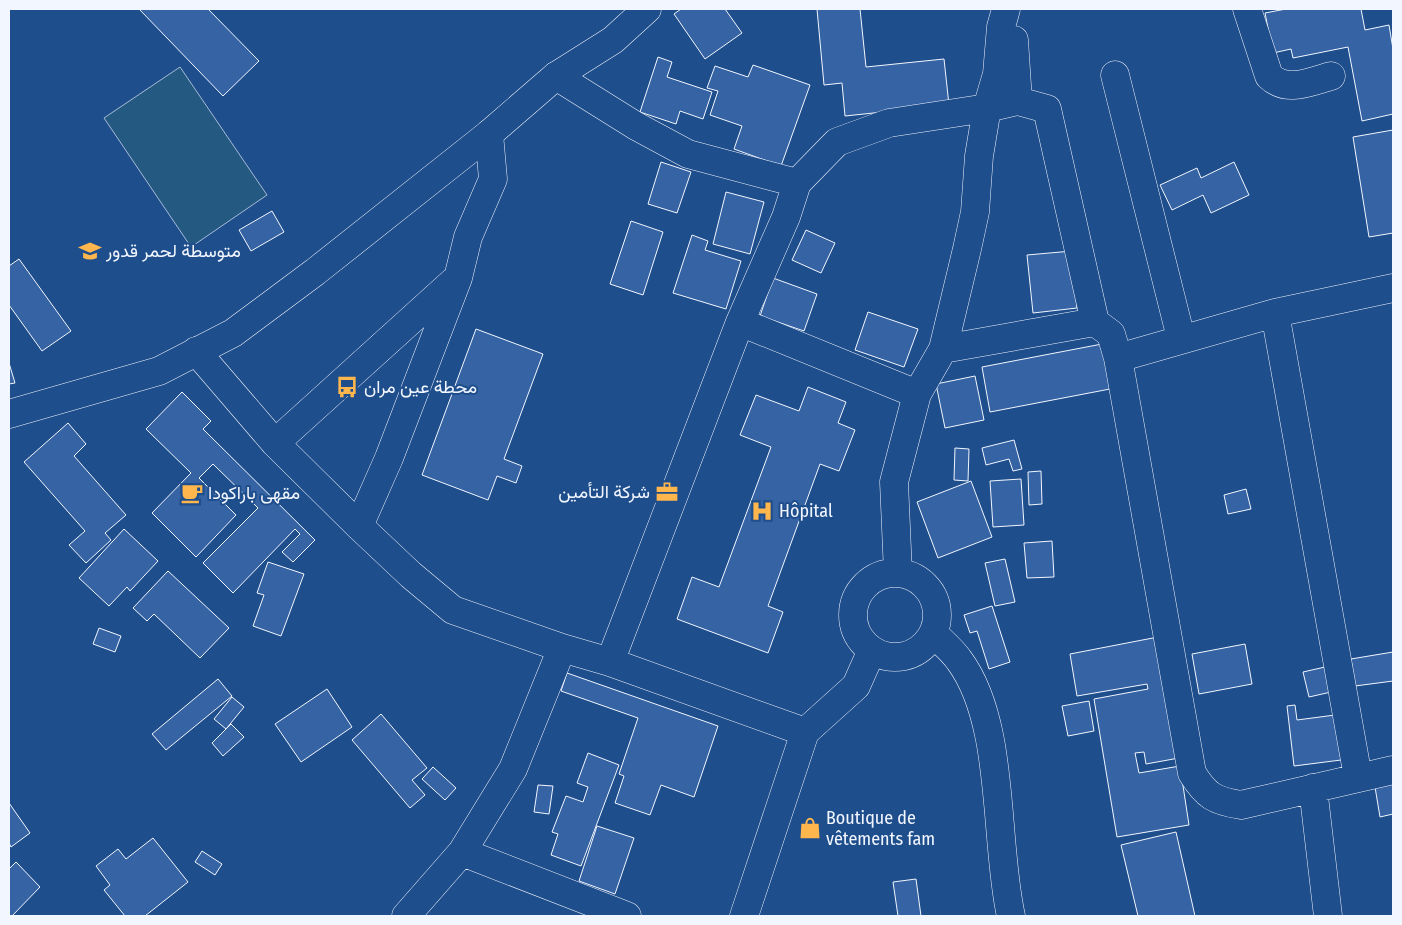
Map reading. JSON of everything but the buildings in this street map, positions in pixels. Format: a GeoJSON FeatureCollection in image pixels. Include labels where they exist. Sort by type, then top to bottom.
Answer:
{"type":"FeatureCollection","features":[{"type":"Feature","properties":{"kind":"street"},"geometry":{"type":"LineString","coordinates":[[9,414],[159,371],[233,333],[315,272],[489,134],[556,76],[612,40],[647,9]]}},
{"type":"Feature","properties":{"kind":"street"},"geometry":{"type":"LineString","coordinates":[[898,573],[894,482],[917,394],[943,349],[975,212],[979,156],[987,108],[997,74],[1001,27],[1006,9]]}},
{"type":"Feature","properties":{"kind":"street"},"geometry":{"type":"LineString","coordinates":[[1012,9],[1018,101]]}},
{"type":"Feature","properties":{"kind":"street"},"geometry":{"type":"LineString","coordinates":[[1247,9],[1268,76],[1274,81],[1281,85],[1290,86],[1331,76]]}},
{"type":"Feature","properties":{"kind":"street"},"geometry":{"type":"LineString","coordinates":[[556,76],[636,126],[688,154],[797,183]]}},
{"type":"Feature","properties":{"kind":"street"},"geometry":{"type":"LineString","coordinates":[[1115,76],[1181,338]]}},
{"type":"Feature","properties":{"kind":"street"},"geometry":{"type":"LineString","coordinates":[[610,662],[740,322],[786,217],[797,183],[837,142],[889,123],[987,108],[1018,101],[1047,109],[1094,322],[1111,334],[1118,358],[1192,773],[1203,790],[1221,802],[1241,806],[1393,770]]}},
{"type":"Feature","properties":{"kind":"street"},"geometry":{"type":"LineString","coordinates":[[359,526],[389,458],[458,278],[468,237],[493,179],[489,134]]}},
{"type":"Feature","properties":{"kind":"street"},"geometry":{"type":"LineString","coordinates":[[276,442],[458,278]]}},
{"type":"Feature","properties":{"kind":"street"},"geometry":{"type":"LineString","coordinates":[[1118,358],[1181,338],[1275,313],[1393,288]]}},
{"type":"Feature","properties":{"kind":"street"},"geometry":{"type":"LineString","coordinates":[[1275,313],[1358,778]]}},
{"type":"Feature","properties":{"kind":"street"},"geometry":{"type":"LineString","coordinates":[[740,322],[917,394]]}},
{"type":"Feature","properties":{"kind":"street"},"geometry":{"type":"LineString","coordinates":[[943,349],[1094,322]]}},
{"type":"Feature","properties":{"kind":"street"},"geometry":{"type":"LineString","coordinates":[[196,351],[276,442],[359,526],[411,575],[453,610],[562,648],[610,662],[805,732]]}},
{"type":"Feature","properties":{"kind":"street"},"geometry":{"type":"LineString","coordinates":[[898,573],[917,580],[931,594],[936,606],[936,620],[933,633],[925,644],[913,652],[900,656],[886,656],[872,650],[862,641],[855,628],[853,614],[856,600],[862,588],[873,579],[885,574],[898,573]]}},
{"type":"Feature","properties":{"kind":"street"},"geometry":{"type":"LineString","coordinates":[[933,633],[959,660],[973,685],[989,732],[1012,916]]}},
{"type":"Feature","properties":{"kind":"street"},"geometry":{"type":"LineString","coordinates":[[406,916],[462,852],[513,769],[562,648]]}},
{"type":"Feature","properties":{"kind":"street"},"geometry":{"type":"LineString","coordinates":[[744,916],[805,732],[856,686],[872,650]]}},
{"type":"Feature","properties":{"kind":"street"},"geometry":{"type":"LineString","coordinates":[[1313,788],[1328,916]]}},
{"type":"Feature","properties":{"kind":"street"},"geometry":{"type":"LineString","coordinates":[[462,852],[626,916]]}},
{"type":"Feature","properties":{"kind":"shaded area"},"geometry":{"type":"Polygon","coordinates":[[[180,67],[267,195],[191,247],[104,118],[180,67]]]}},
{"type":"Feature","properties":{"kind":"place","name":"متوسطة لحمر قدور"},"geometry":{"type":"Point","coordinates":[90,251]}},
{"type":"Feature","properties":{"kind":"place","name":"محطة عين مران"},"geometry":{"type":"Point","coordinates":[347,387]}},
{"type":"Feature","properties":{"kind":"place","name":"شركة التأمين"},"geometry":{"type":"Point","coordinates":[667,492]}},
{"type":"Feature","properties":{"kind":"place","name":"مقهى باراكودا"},"geometry":{"type":"Point","coordinates":[192,493]}},
{"type":"Feature","properties":{"kind":"place","name":"Hôpital"},"geometry":{"type":"Point","coordinates":[762,511]}},
{"type":"Feature","properties":{"kind":"place","name":"Boutique de vêtements fam"},"geometry":{"type":"Point","coordinates":[810,828]}}]}
